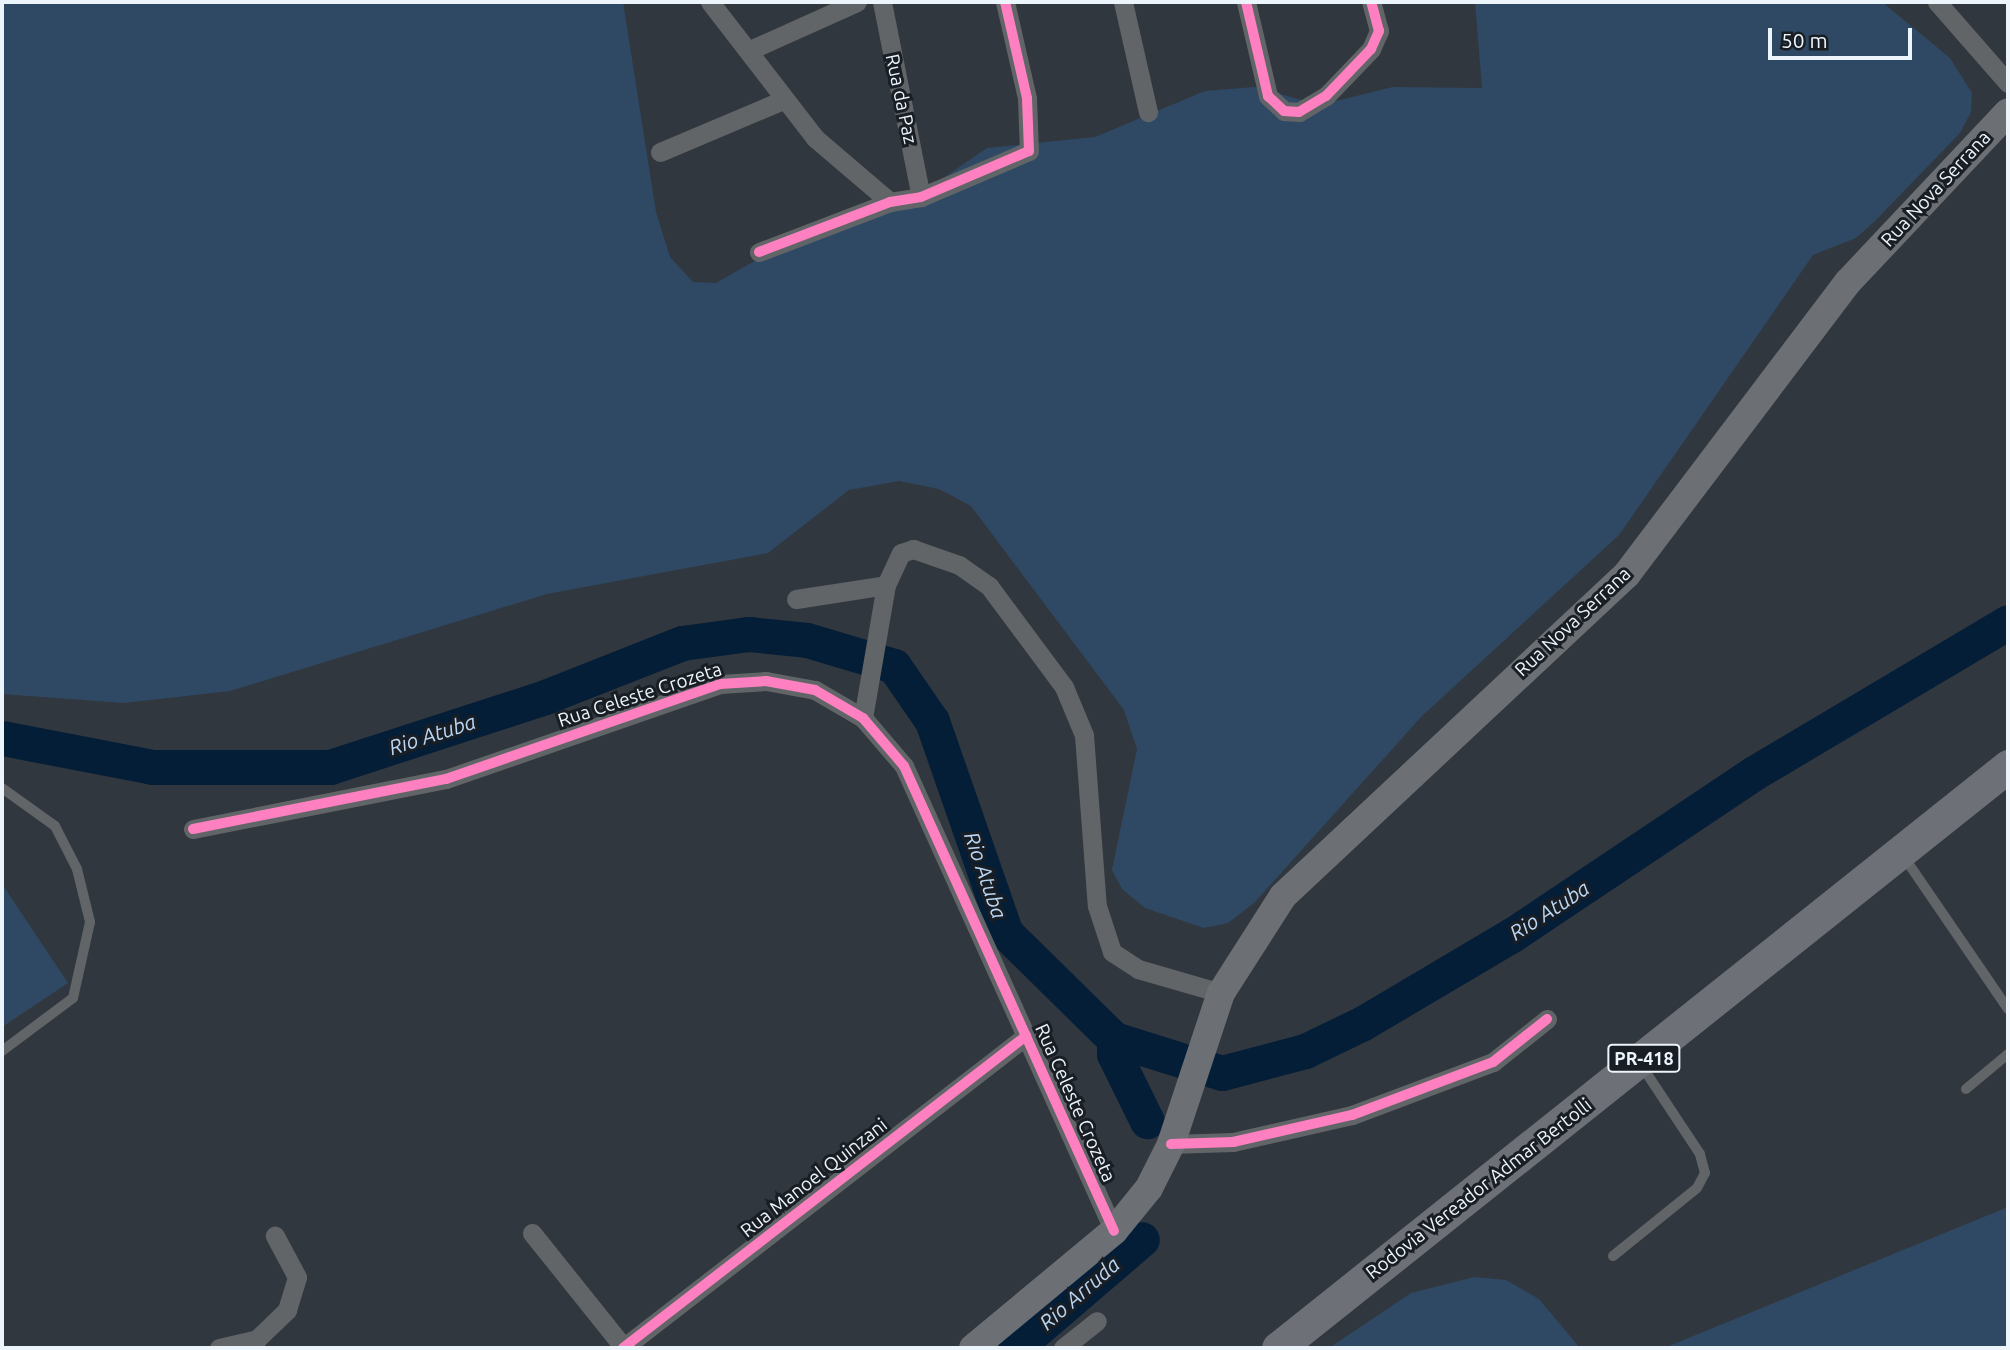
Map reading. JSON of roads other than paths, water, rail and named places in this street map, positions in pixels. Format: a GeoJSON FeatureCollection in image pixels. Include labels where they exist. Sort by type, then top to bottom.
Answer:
{"type":"FeatureCollection","features":[{"type":"Feature","properties":{"kind":"highway","name":"Rodovia Vereador Admar Bertolli"},"geometry":{"type":"LineString","coordinates":[[1278,1348],[2008,766]]}},
{"type":"Feature","properties":{"kind":"main road","name":"Rua Nova Serrana"},"geometry":{"type":"LineString","coordinates":[[973,1348],[1114,1231],[1149,1188],[1171,1144],[1218,1003],[1283,897],[1627,574],[1848,282],[2008,112]]}},
{"type":"Feature","properties":{"kind":"street"},"geometry":{"type":"LineString","coordinates":[[710,2],[750,50],[783,100],[815,138],[890,202]]}},
{"type":"Feature","properties":{"kind":"street"},"geometry":{"type":"LineString","coordinates":[[750,50],[857,2]]}},
{"type":"Feature","properties":{"kind":"street","name":"Rua da Paz"},"geometry":{"type":"LineString","coordinates":[[882,2],[921,197]]}},
{"type":"Feature","properties":{"kind":"street"},"geometry":{"type":"LineString","coordinates":[[759,252],[890,202],[921,197],[1029,151],[1027,98],[1005,2]]}},
{"type":"Feature","properties":{"kind":"street"},"geometry":{"type":"LineString","coordinates":[[1123,2],[1148,112]]}},
{"type":"Feature","properties":{"kind":"street"},"geometry":{"type":"LineString","coordinates":[[1246,2],[1268,96],[1284,111],[1299,112],[1353,71],[1379,31],[1371,2]]}},
{"type":"Feature","properties":{"kind":"street"},"geometry":{"type":"LineString","coordinates":[[1937,2],[2008,83]]}},
{"type":"Feature","properties":{"kind":"street"},"geometry":{"type":"LineString","coordinates":[[660,152],[783,100]]}},
{"type":"Feature","properties":{"kind":"street"},"geometry":{"type":"LineString","coordinates":[[863,718],[866,680],[886,585],[901,553],[913,549],[959,565],[989,586],[1064,687],[1084,735],[1097,906],[1112,952],[1138,969],[1218,1003]]}},
{"type":"Feature","properties":{"kind":"street"},"geometry":{"type":"LineString","coordinates":[[796,599],[886,585]]}},
{"type":"Feature","properties":{"kind":"street","name":"Rua Celeste Crozeta"},"geometry":{"type":"LineString","coordinates":[[193,830],[446,779],[720,684],[766,681],[815,690],[863,718],[904,765],[934,823],[1114,1231]]}},
{"type":"Feature","properties":{"kind":"street"},"geometry":{"type":"LineString","coordinates":[[1171,1144],[1233,1142],[1352,1115],[1493,1062],[1547,1020]]}},
{"type":"Feature","properties":{"kind":"street","name":"Rua Manoel Quinzani"},"geometry":{"type":"LineString","coordinates":[[624,1348],[1026,1036]]}},
{"type":"Feature","properties":{"kind":"street"},"geometry":{"type":"LineString","coordinates":[[532,1233],[624,1348]]}},
{"type":"Feature","properties":{"kind":"street"},"geometry":{"type":"LineString","coordinates":[[219,1348],[257,1339],[287,1310],[297,1277],[275,1236]]}},
{"type":"Feature","properties":{"kind":"street"},"geometry":{"type":"LineString","coordinates":[[1063,1348],[1097,1321]]}},
{"type":"Feature","properties":{"kind":"lane"},"geometry":{"type":"LineString","coordinates":[[2,788],[55,826],[77,869],[90,922],[74,998],[2,1051]]}},
{"type":"Feature","properties":{"kind":"lane"},"geometry":{"type":"LineString","coordinates":[[1900,850],[2008,1009]]}},
{"type":"Feature","properties":{"kind":"lane"},"geometry":{"type":"LineString","coordinates":[[1966,1089],[2008,1054]]}},
{"type":"Feature","properties":{"kind":"lane"},"geometry":{"type":"LineString","coordinates":[[1613,1256],[1697,1188],[1705,1173],[1700,1154],[1639,1062]]}},
{"type":"Feature","properties":{"kind":"waterway","name":"Rio Atuba"},"geometry":{"type":"LineString","coordinates":[[2,738],[152,767],[330,767],[545,697],[682,643],[749,634],[807,640],[894,666],[932,721],[1006,933],[1114,1039],[1222,1073],[1305,1051],[1363,1023],[1512,935],[1754,773],[2008,622]]}},
{"type":"Feature","properties":{"kind":"waterway","name":"Rio Arruda"},"geometry":{"type":"LineString","coordinates":[[1114,1039],[1114,1054],[1147,1121]]}},
{"type":"Feature","properties":{"kind":"waterway","name":"Rio Arruda"},"geometry":{"type":"LineString","coordinates":[[1015,1348],[1142,1239]]}}]}
